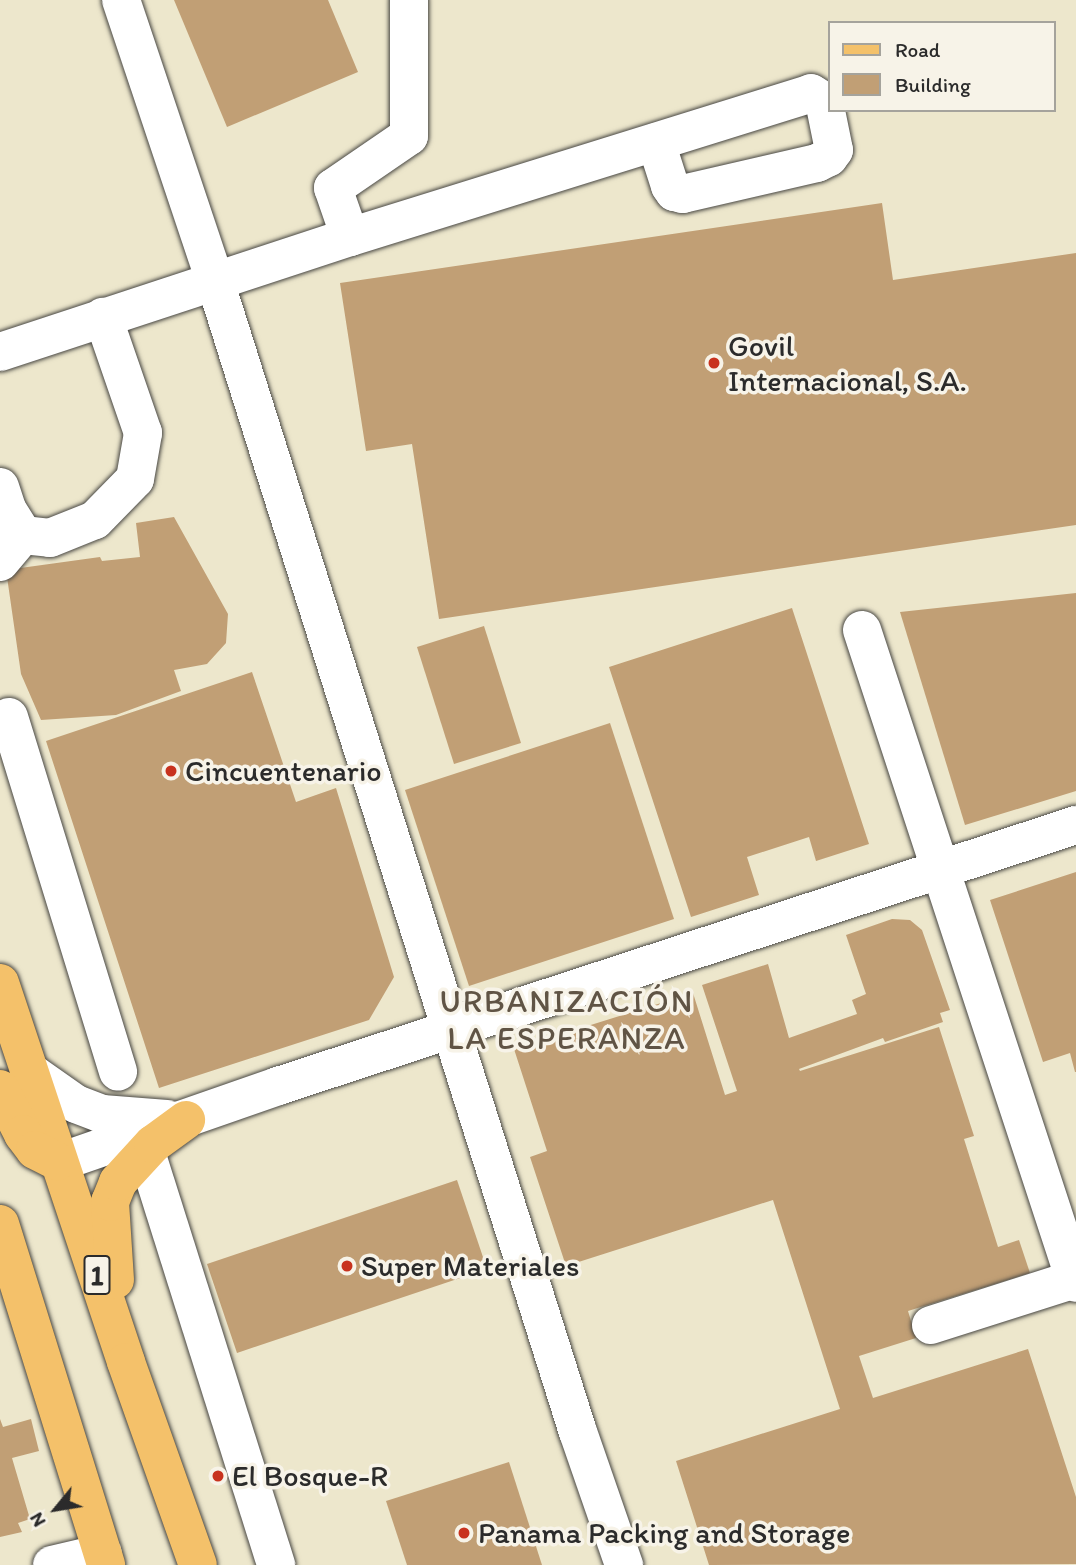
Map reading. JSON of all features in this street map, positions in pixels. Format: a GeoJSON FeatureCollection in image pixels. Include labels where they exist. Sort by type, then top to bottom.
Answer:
{"type":"FeatureCollection","features":[{"type":"Feature","properties":{"kind":"main road"},"geometry":{"type":"LineString","coordinates":[[0,983],[23,1134],[35,1150],[60,1162]]}},
{"type":"Feature","properties":{"kind":"main road"},"geometry":{"type":"LineString","coordinates":[[126,1362],[111,1254],[110,1202],[118,1182],[146,1152],[186,1120]]}},
{"type":"Feature","properties":{"kind":"main road","name":"1"},"geometry":{"type":"LineString","coordinates":[[60,1162],[126,1362],[198,1565]]}},
{"type":"Feature","properties":{"kind":"main road"},"geometry":{"type":"LineString","coordinates":[[0,1224],[104,1559]]}},
{"type":"Feature","properties":{"kind":"street"},"geometry":{"type":"LineString","coordinates":[[121,0],[215,281],[578,1432],[624,1565]]}},
{"type":"Feature","properties":{"kind":"street"},"geometry":{"type":"LineString","coordinates":[[350,237],[333,188],[410,136],[409,0]]}},
{"type":"Feature","properties":{"kind":"street"},"geometry":{"type":"LineString","coordinates":[[0,352],[350,237],[656,142]]}},
{"type":"Feature","properties":{"kind":"street"},"geometry":{"type":"LineString","coordinates":[[0,487],[7,509],[11,549],[50,538],[95,520],[135,479],[143,433],[103,317]]}},
{"type":"Feature","properties":{"kind":"street"},"geometry":{"type":"LineString","coordinates":[[862,630],[1075,1281],[931,1325]]}},
{"type":"Feature","properties":{"kind":"street"},"geometry":{"type":"LineString","coordinates":[[3,708],[118,1072]]}},
{"type":"Feature","properties":{"kind":"street"},"geometry":{"type":"LineString","coordinates":[[60,1162],[452,1029],[1076,825]]}},
{"type":"Feature","properties":{"kind":"street"},"geometry":{"type":"LineString","coordinates":[[15,1079],[102,1114],[186,1120]]}},
{"type":"Feature","properties":{"kind":"street"},"geometry":{"type":"LineString","coordinates":[[146,1152],[276,1565]]}},
{"type":"Feature","properties":{"kind":"street"},"geometry":{"type":"LineString","coordinates":[[52,1565],[104,1559]]}},
{"type":"Feature","properties":{"kind":"building"},"geometry":{"type":"Polygon","coordinates":[[[174,0],[328,0],[358,72],[227,127],[174,0]]]}},
{"type":"Feature","properties":{"kind":"building","name":"Govil Internacional, S.A."},"geometry":{"type":"Polygon","coordinates":[[[882,203],[893,280],[1076,253],[1076,525],[439,619],[412,444],[366,451],[340,283],[882,203]]]}},
{"type":"Feature","properties":{"kind":"building"},"geometry":{"type":"Polygon","coordinates":[[[174,517],[228,614],[226,643],[207,664],[174,670],[181,691],[116,715],[41,720],[21,674],[6,570],[100,557],[102,561],[140,557],[136,523],[174,517]]]}},
{"type":"Feature","properties":{"kind":"building"},"geometry":{"type":"Polygon","coordinates":[[[1076,593],[1076,791],[965,825],[900,612],[1076,593]]]}},
{"type":"Feature","properties":{"kind":"building"},"geometry":{"type":"Polygon","coordinates":[[[792,608],[869,844],[816,861],[809,837],[747,857],[759,895],[691,917],[609,667],[792,608]]]}},
{"type":"Feature","properties":{"kind":"building"},"geometry":{"type":"Polygon","coordinates":[[[484,626],[521,743],[454,764],[417,647],[484,626]]]}},
{"type":"Feature","properties":{"kind":"building"},"geometry":{"type":"Polygon","coordinates":[[[252,672],[296,802],[336,788],[394,977],[369,1020],[159,1088],[46,741],[252,672]]]}},
{"type":"Feature","properties":{"kind":"building"},"geometry":{"type":"Polygon","coordinates":[[[610,723],[674,919],[469,986],[405,790],[610,723]]]}},
{"type":"Feature","properties":{"kind":"building"},"geometry":{"type":"Polygon","coordinates":[[[1076,872],[1075,1072],[1070,1053],[1043,1062],[990,900],[1076,872]]]}},
{"type":"Feature","properties":{"kind":"building"},"geometry":{"type":"Polygon","coordinates":[[[892,919],[910,920],[922,930],[950,1010],[940,1013],[943,1022],[885,1042],[883,1038],[799,1069],[800,1071],[939,1027],[974,1136],[964,1139],[998,1247],[1019,1240],[1030,1273],[908,1311],[916,1338],[859,1356],[873,1398],[1028,1349],[1076,1497],[1076,1564],[709,1565],[676,1461],[840,1409],[773,1200],[566,1266],[530,1157],[547,1151],[514,1049],[693,993],[725,1095],[737,1091],[702,985],[768,964],[789,1038],[857,1014],[852,1000],[866,994],[846,935],[892,919]]]}},
{"type":"Feature","properties":{"kind":"building","name":"Super Materiales"},"geometry":{"type":"Polygon","coordinates":[[[457,1180],[487,1269],[237,1353],[207,1264],[457,1180]]]}},
{"type":"Feature","properties":{"kind":"building"},"geometry":{"type":"Polygon","coordinates":[[[0,1419],[3,1427],[31,1419],[39,1451],[12,1458],[30,1519],[18,1523],[22,1532],[0,1537],[0,1419]]]}},
{"type":"Feature","properties":{"kind":"building","name":"Panama Packing and Storage"},"geometry":{"type":"Polygon","coordinates":[[[509,1462],[542,1565],[407,1565],[386,1501],[509,1462]]]}},
{"type":"Feature","properties":{"kind":"place","name":"Govil Internacional, S.A."},"geometry":{"type":"Point","coordinates":[714,363]}},
{"type":"Feature","properties":{"kind":"place","name":"Cincuentenario"},"geometry":{"type":"Point","coordinates":[171,771]}},
{"type":"Feature","properties":{"kind":"place","name":"Super Materiales"},"geometry":{"type":"Point","coordinates":[347,1266]}},
{"type":"Feature","properties":{"kind":"place","name":"El Bosque-R"},"geometry":{"type":"Point","coordinates":[218,1476]}},
{"type":"Feature","properties":{"kind":"place","name":"Panama Packing and Storage"},"geometry":{"type":"Point","coordinates":[464,1533]}},
{"type":"Feature","properties":{"kind":"district","name":"URBANIZACIÓN LA ESPERANZA"},"geometry":{"type":"Point","coordinates":[567,1020]}}]}
